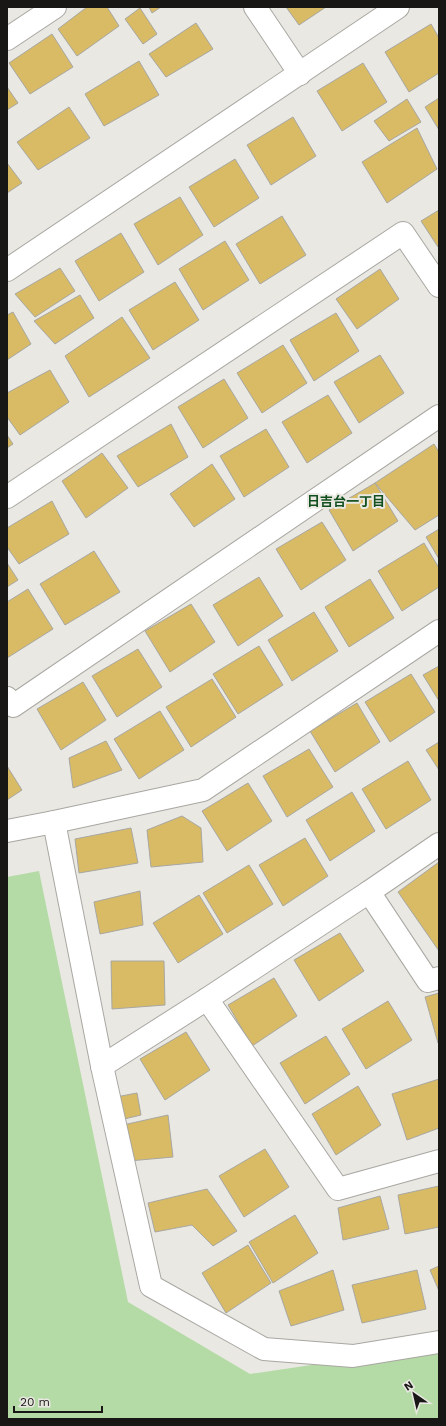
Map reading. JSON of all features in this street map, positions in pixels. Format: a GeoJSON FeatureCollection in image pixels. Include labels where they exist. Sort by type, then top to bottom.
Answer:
{"type":"FeatureCollection","features":[{"type":"Feature","properties":{"kind":"street"},"geometry":{"type":"LineString","coordinates":[[7,39],[55,7]]}},
{"type":"Feature","properties":{"kind":"street"},"geometry":{"type":"LineString","coordinates":[[255,7],[300,74]]}},
{"type":"Feature","properties":{"kind":"street"},"geometry":{"type":"LineString","coordinates":[[7,270],[398,7]]}},
{"type":"Feature","properties":{"kind":"street"},"geometry":{"type":"LineString","coordinates":[[7,497],[403,233],[439,286]]}},
{"type":"Feature","properties":{"kind":"street"},"geometry":{"type":"LineString","coordinates":[[7,698],[13,706],[439,416]]}},
{"type":"Feature","properties":{"kind":"street"},"geometry":{"type":"LineString","coordinates":[[7,830],[54,822],[203,790],[439,631]]}},
{"type":"Feature","properties":{"kind":"street"},"geometry":{"type":"LineString","coordinates":[[54,822],[102,1066],[151,1286],[264,1349],[353,1356],[439,1342]]}},
{"type":"Feature","properties":{"kind":"street"},"geometry":{"type":"LineString","coordinates":[[102,1066],[207,999],[439,844]]}},
{"type":"Feature","properties":{"kind":"street"},"geometry":{"type":"LineString","coordinates":[[369,892],[428,981],[439,978]]}},
{"type":"Feature","properties":{"kind":"street"},"geometry":{"type":"LineString","coordinates":[[207,999],[338,1189],[439,1161]]}},
{"type":"Feature","properties":{"kind":"green space"},"geometry":{"type":"Polygon","coordinates":[[[39,871],[128,1302],[250,1374],[439,1346],[439,1419],[7,1419],[7,877],[39,871]]]}},
{"type":"Feature","properties":{"kind":"building"},"geometry":{"type":"Polygon","coordinates":[[[87,7],[107,7],[119,26],[77,56],[58,29],[87,7]]]}},
{"type":"Feature","properties":{"kind":"building"},"geometry":{"type":"Polygon","coordinates":[[[149,7],[161,7],[152,13],[149,7]]]}},
{"type":"Feature","properties":{"kind":"building"},"geometry":{"type":"Polygon","coordinates":[[[286,7],[326,7],[299,25],[286,7]]]}},
{"type":"Feature","properties":{"kind":"building"},"geometry":{"type":"Polygon","coordinates":[[[140,8],[157,34],[143,44],[125,19],[140,8]]]}},
{"type":"Feature","properties":{"kind":"building"},"geometry":{"type":"Polygon","coordinates":[[[196,23],[213,49],[166,77],[149,54],[196,23]]]}},
{"type":"Feature","properties":{"kind":"building"},"geometry":{"type":"Polygon","coordinates":[[[431,24],[439,38],[439,73],[409,92],[385,52],[431,24]]]}},
{"type":"Feature","properties":{"kind":"building"},"geometry":{"type":"Polygon","coordinates":[[[52,34],[73,67],[30,94],[9,63],[52,34]]]}},
{"type":"Feature","properties":{"kind":"building"},"geometry":{"type":"Polygon","coordinates":[[[139,61],[159,95],[104,126],[85,94],[139,61]]]}},
{"type":"Feature","properties":{"kind":"building"},"geometry":{"type":"Polygon","coordinates":[[[363,63],[387,102],[342,131],[317,91],[363,63]]]}},
{"type":"Feature","properties":{"kind":"building"},"geometry":{"type":"Polygon","coordinates":[[[7,87],[18,103],[7,110],[7,87]]]}},
{"type":"Feature","properties":{"kind":"building"},"geometry":{"type":"Polygon","coordinates":[[[439,98],[439,130],[425,107],[439,98]]]}},
{"type":"Feature","properties":{"kind":"building"},"geometry":{"type":"Polygon","coordinates":[[[407,99],[421,122],[389,141],[374,121],[407,99]]]}},
{"type":"Feature","properties":{"kind":"building"},"geometry":{"type":"Polygon","coordinates":[[[69,107],[90,138],[38,170],[17,142],[69,107]]]}},
{"type":"Feature","properties":{"kind":"building"},"geometry":{"type":"Polygon","coordinates":[[[293,117],[316,156],[271,185],[247,145],[293,117]]]}},
{"type":"Feature","properties":{"kind":"building"},"geometry":{"type":"Polygon","coordinates":[[[417,128],[437,169],[387,203],[362,162],[417,128]]]}},
{"type":"Feature","properties":{"kind":"building"},"geometry":{"type":"Polygon","coordinates":[[[235,159],[259,198],[214,227],[189,187],[235,159]]]}},
{"type":"Feature","properties":{"kind":"building"},"geometry":{"type":"Polygon","coordinates":[[[7,163],[22,183],[7,193],[7,163]]]}},
{"type":"Feature","properties":{"kind":"building"},"geometry":{"type":"Polygon","coordinates":[[[180,197],[203,235],[158,265],[134,224],[180,197]]]}},
{"type":"Feature","properties":{"kind":"building"},"geometry":{"type":"Polygon","coordinates":[[[439,210],[439,246],[438,247],[421,221],[439,210]]]}},
{"type":"Feature","properties":{"kind":"building"},"geometry":{"type":"Polygon","coordinates":[[[282,216],[306,255],[260,284],[236,244],[282,216]]]}},
{"type":"Feature","properties":{"kind":"building"},"geometry":{"type":"Polygon","coordinates":[[[121,233],[144,272],[99,301],[75,261],[121,233]]]}},
{"type":"Feature","properties":{"kind":"building"},"geometry":{"type":"Polygon","coordinates":[[[225,241],[249,280],[203,310],[179,269],[225,241]]]}},
{"type":"Feature","properties":{"kind":"building"},"geometry":{"type":"Polygon","coordinates":[[[60,268],[75,291],[35,317],[15,294],[60,268]]]}},
{"type":"Feature","properties":{"kind":"building"},"geometry":{"type":"Polygon","coordinates":[[[380,269],[399,299],[357,329],[336,299],[380,269]]]}},
{"type":"Feature","properties":{"kind":"building"},"geometry":{"type":"Polygon","coordinates":[[[175,282],[199,320],[153,350],[129,310],[175,282]]]}},
{"type":"Feature","properties":{"kind":"building"},"geometry":{"type":"Polygon","coordinates":[[[80,295],[94,318],[55,344],[34,321],[80,295]]]}},
{"type":"Feature","properties":{"kind":"building"},"geometry":{"type":"Polygon","coordinates":[[[13,312],[31,344],[7,360],[7,315],[13,312]]]}},
{"type":"Feature","properties":{"kind":"building"},"geometry":{"type":"Polygon","coordinates":[[[336,313],[359,351],[314,381],[290,340],[336,313]]]}},
{"type":"Feature","properties":{"kind":"building"},"geometry":{"type":"Polygon","coordinates":[[[122,317],[150,358],[89,397],[65,356],[122,317]]]}},
{"type":"Feature","properties":{"kind":"building"},"geometry":{"type":"Polygon","coordinates":[[[283,345],[307,383],[262,413],[237,373],[283,345]]]}},
{"type":"Feature","properties":{"kind":"building"},"geometry":{"type":"Polygon","coordinates":[[[380,355],[404,393],[359,423],[334,382],[380,355]]]}},
{"type":"Feature","properties":{"kind":"building"},"geometry":{"type":"Polygon","coordinates":[[[50,370],[69,402],[20,435],[7,417],[7,393],[50,370]]]}},
{"type":"Feature","properties":{"kind":"building"},"geometry":{"type":"Polygon","coordinates":[[[224,379],[248,418],[203,448],[178,407],[224,379]]]}},
{"type":"Feature","properties":{"kind":"building"},"geometry":{"type":"Polygon","coordinates":[[[328,395],[352,433],[307,463],[282,422],[328,395]]]}},
{"type":"Feature","properties":{"kind":"building"},"geometry":{"type":"Polygon","coordinates":[[[171,424],[188,457],[138,487],[117,456],[171,424]]]}},
{"type":"Feature","properties":{"kind":"building"},"geometry":{"type":"Polygon","coordinates":[[[266,429],[289,467],[244,497],[220,456],[266,429]]]}},
{"type":"Feature","properties":{"kind":"building"},"geometry":{"type":"Polygon","coordinates":[[[7,435],[13,444],[7,448],[7,435]]]}},
{"type":"Feature","properties":{"kind":"building"},"geometry":{"type":"Polygon","coordinates":[[[434,444],[439,452],[439,515],[415,530],[375,483],[434,444]]]}},
{"type":"Feature","properties":{"kind":"building"},"geometry":{"type":"Polygon","coordinates":[[[102,453],[128,488],[86,518],[62,481],[102,453]]]}},
{"type":"Feature","properties":{"kind":"building"},"geometry":{"type":"Polygon","coordinates":[[[212,464],[235,499],[194,527],[170,494],[212,464]]]}},
{"type":"Feature","properties":{"kind":"building"},"geometry":{"type":"Polygon","coordinates":[[[375,483],[398,521],[353,551],[329,510],[375,483]]]}},
{"type":"Feature","properties":{"kind":"building"},"geometry":{"type":"Polygon","coordinates":[[[52,501],[69,534],[19,564],[7,547],[7,528],[52,501]]]}},
{"type":"Feature","properties":{"kind":"building"},"geometry":{"type":"Polygon","coordinates":[[[322,522],[346,560],[301,590],[276,549],[322,522]]]}},
{"type":"Feature","properties":{"kind":"building"},"geometry":{"type":"Polygon","coordinates":[[[439,529],[439,559],[426,537],[439,529]]]}},
{"type":"Feature","properties":{"kind":"building"},"geometry":{"type":"Polygon","coordinates":[[[424,543],[439,568],[439,587],[402,611],[378,571],[424,543]]]}},
{"type":"Feature","properties":{"kind":"building"},"geometry":{"type":"Polygon","coordinates":[[[94,551],[120,592],[65,625],[40,584],[94,551]]]}},
{"type":"Feature","properties":{"kind":"building"},"geometry":{"type":"Polygon","coordinates":[[[7,563],[18,580],[7,587],[7,563]]]}},
{"type":"Feature","properties":{"kind":"building"},"geometry":{"type":"Polygon","coordinates":[[[259,577],[283,616],[238,646],[213,605],[259,577]]]}},
{"type":"Feature","properties":{"kind":"building"},"geometry":{"type":"Polygon","coordinates":[[[370,579],[394,618],[349,647],[325,607],[370,579]]]}},
{"type":"Feature","properties":{"kind":"building"},"geometry":{"type":"Polygon","coordinates":[[[28,589],[53,629],[7,658],[7,602],[28,589]]]}},
{"type":"Feature","properties":{"kind":"building"},"geometry":{"type":"Polygon","coordinates":[[[191,604],[215,642],[170,672],[145,631],[191,604]]]}},
{"type":"Feature","properties":{"kind":"building"},"geometry":{"type":"Polygon","coordinates":[[[314,612],[338,651],[292,681],[268,640],[314,612]]]}},
{"type":"Feature","properties":{"kind":"building"},"geometry":{"type":"Polygon","coordinates":[[[259,646],[283,685],[238,714],[213,674],[259,646]]]}},
{"type":"Feature","properties":{"kind":"building"},"geometry":{"type":"Polygon","coordinates":[[[138,649],[162,687],[117,717],[92,676],[138,649]]]}},
{"type":"Feature","properties":{"kind":"building"},"geometry":{"type":"Polygon","coordinates":[[[439,666],[439,701],[423,675],[439,666]]]}},
{"type":"Feature","properties":{"kind":"building"},"geometry":{"type":"Polygon","coordinates":[[[411,674],[435,712],[390,742],[365,702],[411,674]]]}},
{"type":"Feature","properties":{"kind":"building"},"geometry":{"type":"Polygon","coordinates":[[[212,679],[236,717],[191,747],[166,707],[212,679]]]}},
{"type":"Feature","properties":{"kind":"building"},"geometry":{"type":"Polygon","coordinates":[[[83,682],[106,720],[61,750],[37,709],[83,682]]]}},
{"type":"Feature","properties":{"kind":"building"},"geometry":{"type":"Polygon","coordinates":[[[357,703],[380,742],[335,772],[310,731],[357,703]]]}},
{"type":"Feature","properties":{"kind":"building"},"geometry":{"type":"Polygon","coordinates":[[[160,711],[184,750],[139,779],[114,739],[160,711]]]}},
{"type":"Feature","properties":{"kind":"building"},"geometry":{"type":"Polygon","coordinates":[[[106,741],[122,770],[73,788],[69,758],[106,741]]]}},
{"type":"Feature","properties":{"kind":"building"},"geometry":{"type":"Polygon","coordinates":[[[439,742],[439,770],[426,750],[439,742]]]}},
{"type":"Feature","properties":{"kind":"building"},"geometry":{"type":"Polygon","coordinates":[[[309,749],[333,787],[287,817],[263,776],[309,749]]]}},
{"type":"Feature","properties":{"kind":"building"},"geometry":{"type":"Polygon","coordinates":[[[408,761],[431,800],[386,829],[362,789],[408,761]]]}},
{"type":"Feature","properties":{"kind":"building"},"geometry":{"type":"Polygon","coordinates":[[[7,766],[22,790],[7,800],[7,766]]]}},
{"type":"Feature","properties":{"kind":"building"},"geometry":{"type":"Polygon","coordinates":[[[248,783],[272,821],[227,851],[202,811],[248,783]]]}},
{"type":"Feature","properties":{"kind":"building"},"geometry":{"type":"Polygon","coordinates":[[[352,792],[375,831],[330,861],[306,820],[352,792]]]}},
{"type":"Feature","properties":{"kind":"building"},"geometry":{"type":"Polygon","coordinates":[[[182,816],[201,828],[203,862],[151,867],[147,830],[182,816]]]}},
{"type":"Feature","properties":{"kind":"building"},"geometry":{"type":"Polygon","coordinates":[[[131,828],[138,863],[79,873],[75,839],[131,828]]]}},
{"type":"Feature","properties":{"kind":"building"},"geometry":{"type":"Polygon","coordinates":[[[305,838],[328,876],[283,906],[259,865],[305,838]]]}},
{"type":"Feature","properties":{"kind":"building"},"geometry":{"type":"Polygon","coordinates":[[[439,862],[439,951],[398,892],[439,862]]]}},
{"type":"Feature","properties":{"kind":"building"},"geometry":{"type":"Polygon","coordinates":[[[249,865],[273,904],[227,933],[203,893],[249,865]]]}},
{"type":"Feature","properties":{"kind":"building"},"geometry":{"type":"Polygon","coordinates":[[[140,891],[143,925],[100,934],[94,902],[140,891]]]}},
{"type":"Feature","properties":{"kind":"building"},"geometry":{"type":"Polygon","coordinates":[[[199,895],[223,934],[178,963],[153,923],[199,895]]]}},
{"type":"Feature","properties":{"kind":"building"},"geometry":{"type":"Polygon","coordinates":[[[340,933],[364,971],[319,1001],[294,960],[340,933]]]}},
{"type":"Feature","properties":{"kind":"building"},"geometry":{"type":"Polygon","coordinates":[[[111,961],[164,961],[165,1005],[112,1009],[111,961]]]}},
{"type":"Feature","properties":{"kind":"building"},"geometry":{"type":"Polygon","coordinates":[[[274,978],[297,1016],[252,1046],[228,1005],[274,978]]]}},
{"type":"Feature","properties":{"kind":"building"},"geometry":{"type":"Polygon","coordinates":[[[439,993],[439,1043],[438,1043],[425,997],[439,993]]]}},
{"type":"Feature","properties":{"kind":"building"},"geometry":{"type":"Polygon","coordinates":[[[388,1001],[412,1040],[366,1069],[342,1029],[388,1001]]]}},
{"type":"Feature","properties":{"kind":"building"},"geometry":{"type":"Polygon","coordinates":[[[186,1032],[210,1070],[165,1100],[140,1059],[186,1032]]]}},
{"type":"Feature","properties":{"kind":"building"},"geometry":{"type":"Polygon","coordinates":[[[326,1036],[350,1074],[305,1104],[280,1063],[326,1036]]]}},
{"type":"Feature","properties":{"kind":"building"},"geometry":{"type":"Polygon","coordinates":[[[439,1079],[439,1128],[407,1140],[392,1094],[439,1079]]]}},
{"type":"Feature","properties":{"kind":"building"},"geometry":{"type":"Polygon","coordinates":[[[358,1086],[381,1125],[336,1155],[312,1114],[358,1086]]]}},
{"type":"Feature","properties":{"kind":"building"},"geometry":{"type":"Polygon","coordinates":[[[137,1093],[141,1115],[120,1120],[116,1097],[137,1093]]]}},
{"type":"Feature","properties":{"kind":"building"},"geometry":{"type":"Polygon","coordinates":[[[168,1115],[173,1157],[129,1161],[123,1125],[168,1115]]]}},
{"type":"Feature","properties":{"kind":"building"},"geometry":{"type":"Polygon","coordinates":[[[265,1149],[289,1187],[244,1217],[219,1176],[265,1149]]]}},
{"type":"Feature","properties":{"kind":"building"},"geometry":{"type":"Polygon","coordinates":[[[439,1186],[439,1227],[405,1234],[398,1195],[439,1186]]]}},
{"type":"Feature","properties":{"kind":"building"},"geometry":{"type":"Polygon","coordinates":[[[207,1189],[237,1231],[213,1246],[192,1225],[155,1232],[148,1203],[207,1189]]]}},
{"type":"Feature","properties":{"kind":"building"},"geometry":{"type":"Polygon","coordinates":[[[380,1196],[389,1229],[343,1240],[338,1208],[380,1196]]]}},
{"type":"Feature","properties":{"kind":"building"},"geometry":{"type":"Polygon","coordinates":[[[295,1215],[318,1253],[273,1283],[249,1242],[295,1215]]]}},
{"type":"Feature","properties":{"kind":"building"},"geometry":{"type":"Polygon","coordinates":[[[248,1245],[271,1283],[226,1313],[202,1273],[248,1245]]]}},
{"type":"Feature","properties":{"kind":"building"},"geometry":{"type":"Polygon","coordinates":[[[439,1266],[439,1291],[430,1270],[439,1266]]]}},
{"type":"Feature","properties":{"kind":"building"},"geometry":{"type":"Polygon","coordinates":[[[333,1270],[344,1310],[291,1326],[279,1291],[333,1270]]]}},
{"type":"Feature","properties":{"kind":"building"},"geometry":{"type":"Polygon","coordinates":[[[417,1270],[426,1309],[362,1323],[352,1285],[417,1270]]]}},
{"type":"Feature","properties":{"kind":"district","name":"日吉台一丁目"},"geometry":{"type":"Point","coordinates":[346,501]}}]}
